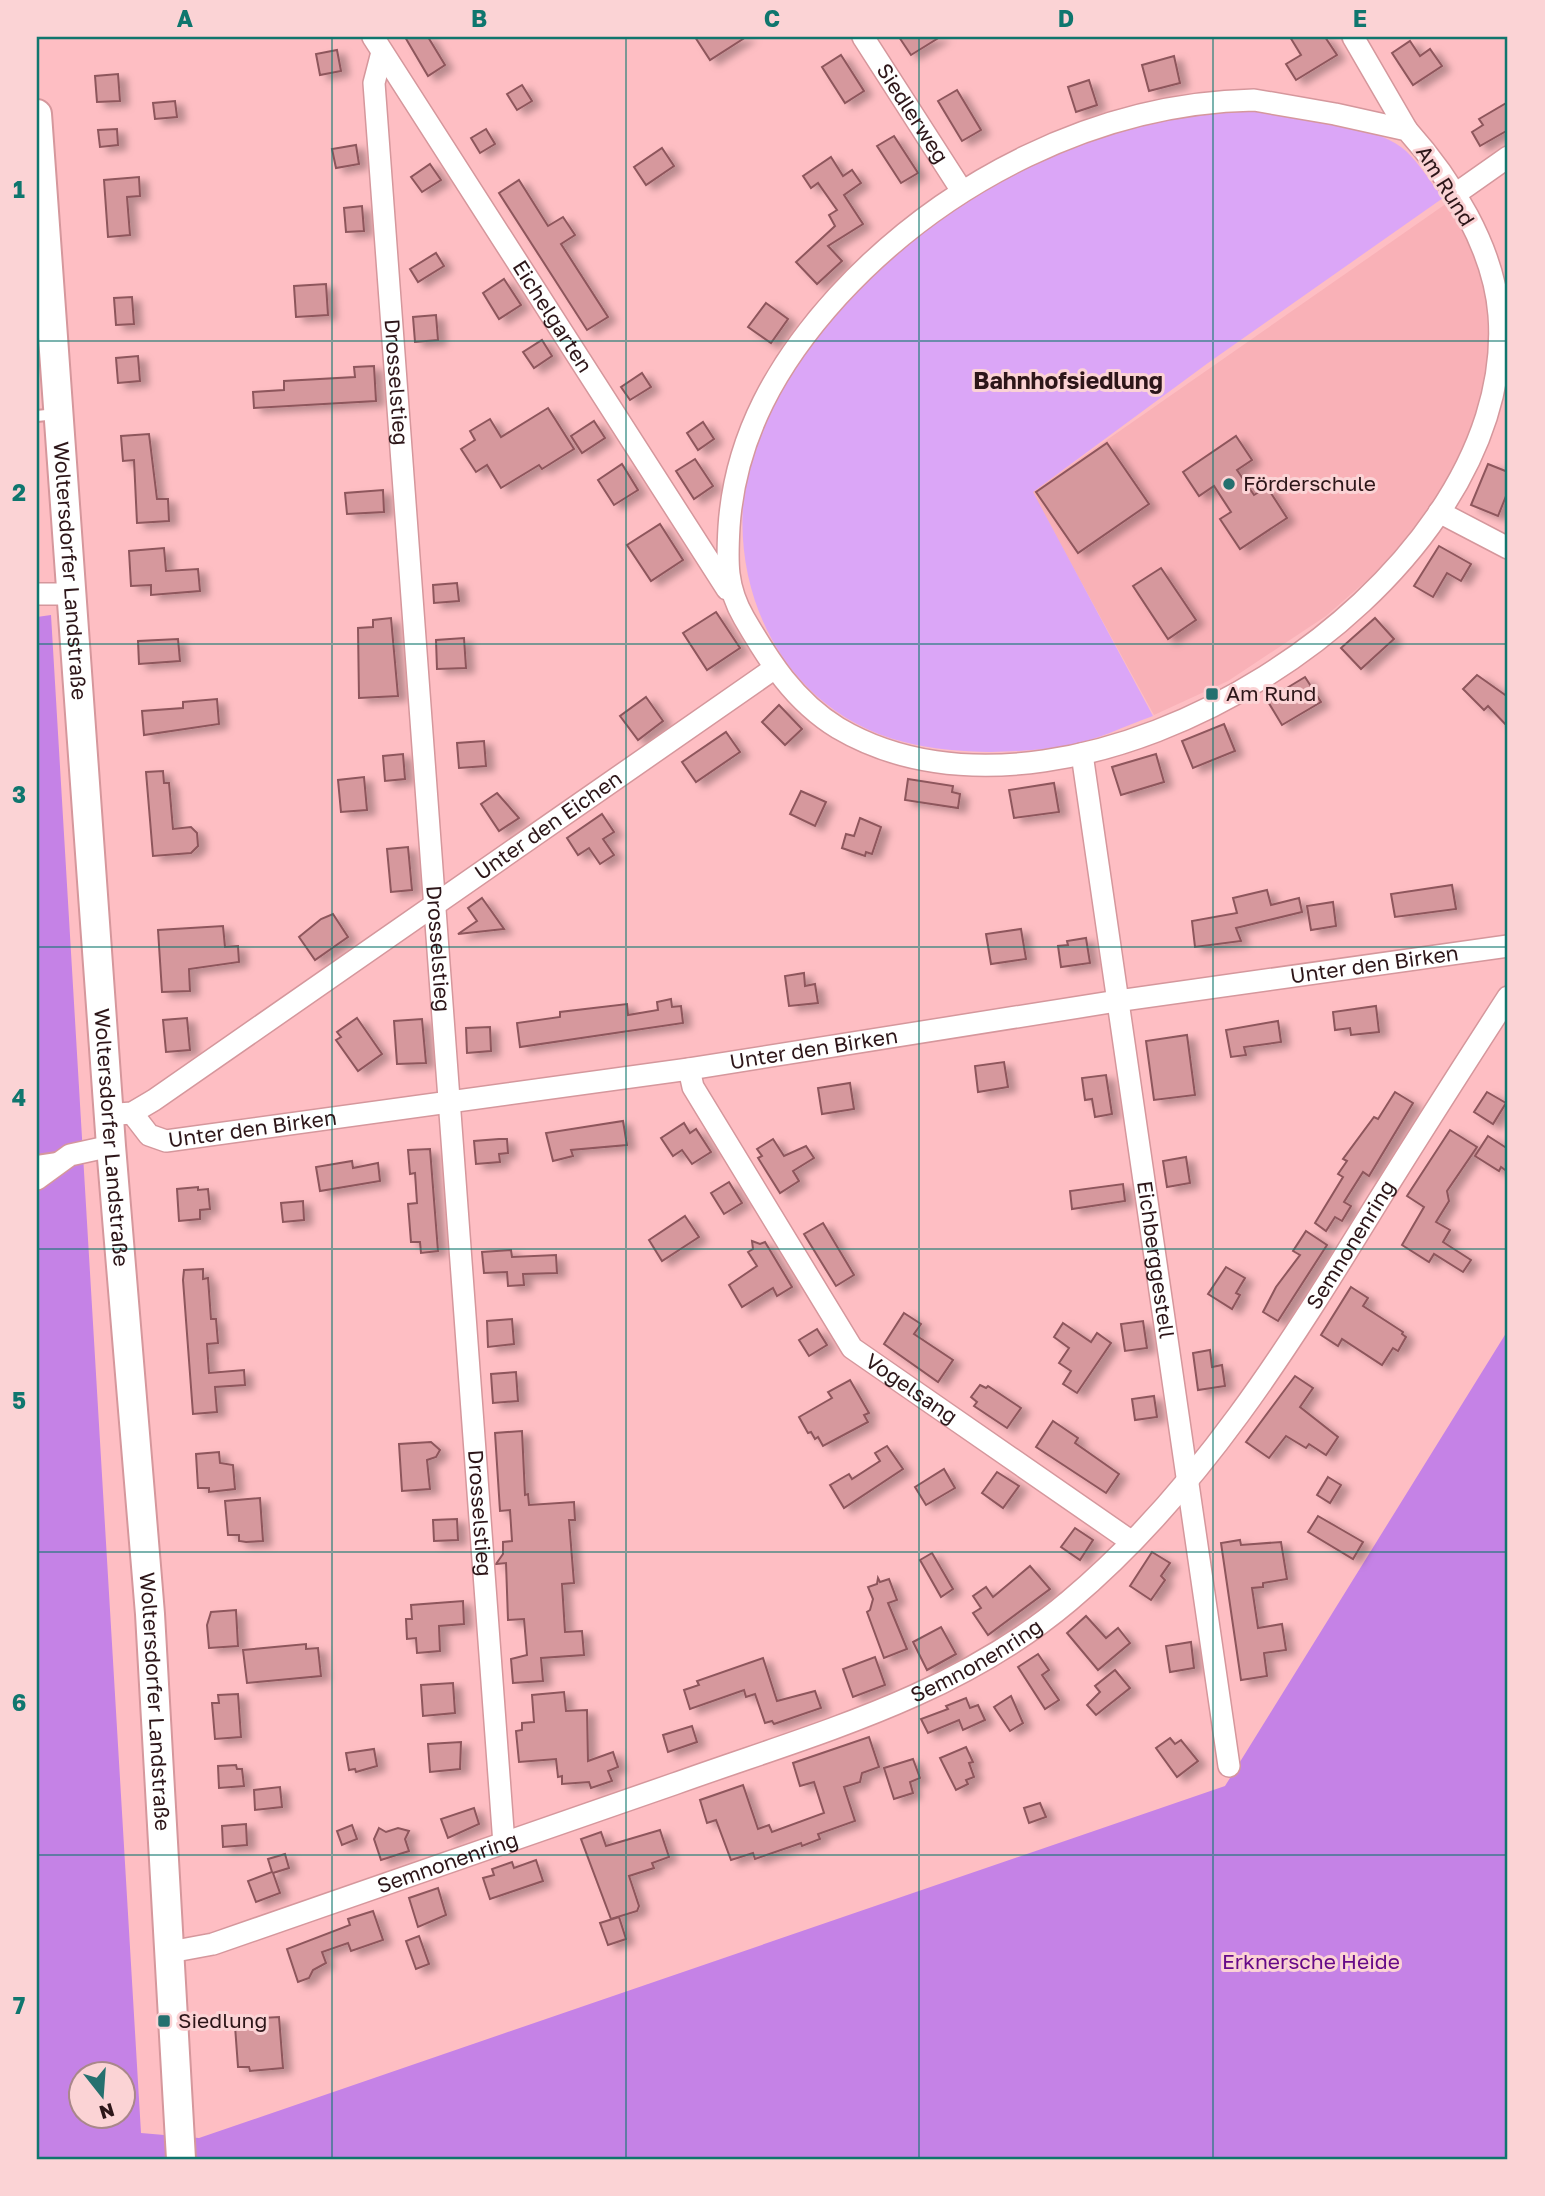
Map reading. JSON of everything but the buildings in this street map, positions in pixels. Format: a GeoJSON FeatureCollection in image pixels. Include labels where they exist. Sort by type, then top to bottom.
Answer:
{"type":"FeatureCollection","features":[{"type":"Feature","properties":{"kind":"main road","name":"Woltersdorfer Landstraße"},"geometry":{"type":"LineString","coordinates":[[37,114],[48,415],[72,594],[121,1114],[111,1146],[150,1614],[152,1700],[181,2159]]}},
{"type":"Feature","properties":{"kind":"street","name":"Siedlerweg"},"geometry":{"type":"LineString","coordinates":[[863,37],[962,191]]}},
{"type":"Feature","properties":{"kind":"street"},"geometry":{"type":"LineString","coordinates":[[1353,37],[1406,130]]}},
{"type":"Feature","properties":{"kind":"street","name":"Eichelgarten"},"geometry":{"type":"LineString","coordinates":[[378,44],[732,596]]}},
{"type":"Feature","properties":{"kind":"street","name":"Drosselstieg"},"geometry":{"type":"LineString","coordinates":[[378,44],[374,83],[504,1844]]}},
{"type":"Feature","properties":{"kind":"street","name":"Am Rund"},"geometry":{"type":"LineString","coordinates":[[1209,101],[1280,103],[1406,130],[1454,195],[1481,246],[1493,279],[1499,313],[1500,354],[1493,396],[1462,475],[1439,512],[1375,590],[1332,630],[1293,658],[1216,704],[1161,729],[1082,754],[1019,766],[972,765],[913,756],[878,746],[838,727],[795,695],[775,668],[732,596],[726,571],[730,504],[739,456],[773,381],[814,323],[848,285],[920,222],[962,191],[1027,155],[1116,121],[1209,101]]}},
{"type":"Feature","properties":{"kind":"street"},"geometry":{"type":"LineString","coordinates":[[1454,195],[1508,158]]}},
{"type":"Feature","properties":{"kind":"street"},"geometry":{"type":"LineString","coordinates":[[1439,512],[1508,548]]}},
{"type":"Feature","properties":{"kind":"street"},"geometry":{"type":"LineString","coordinates":[[37,594],[72,594]]}},
{"type":"Feature","properties":{"kind":"street","name":"Unter den Eichen"},"geometry":{"type":"LineString","coordinates":[[121,1114],[434,906],[775,668]]}},
{"type":"Feature","properties":{"kind":"street","name":"Eichberggestell"},"geometry":{"type":"LineString","coordinates":[[1082,754],[1229,1766]]}},
{"type":"Feature","properties":{"kind":"street","name":"Unter den Birken"},"geometry":{"type":"LineString","coordinates":[[121,1114],[149,1135],[166,1142],[449,1100],[689,1069],[1117,1001],[1508,946]]}},
{"type":"Feature","properties":{"kind":"street","name":"Semnonenring"},"geometry":{"type":"LineString","coordinates":[[170,1952],[213,1944],[818,1735],[920,1695],[984,1663],[1024,1636],[1073,1597],[1132,1542],[1239,1416],[1292,1341],[1508,997]]}},
{"type":"Feature","properties":{"kind":"street","name":"Vogelsang"},"geometry":{"type":"LineString","coordinates":[[689,1069],[693,1087],[852,1348],[1132,1542]]}},
{"type":"Feature","properties":{"kind":"street"},"geometry":{"type":"LineString","coordinates":[[37,1179],[70,1155],[111,1146]]}},
{"type":"Feature","properties":{"kind":"lane"},"geometry":{"type":"LineString","coordinates":[[37,1161],[70,1155]]}},
{"type":"Feature","properties":{"kind":"shaded area"},"geometry":{"type":"Polygon","coordinates":[[[1230,110],[1322,120],[1371,132],[1406,151],[1443,198],[1208,363],[1033,492],[1153,716],[1076,744],[1005,752],[964,751],[904,742],[860,725],[822,701],[792,669],[768,632],[752,591],[744,548],[743,502],[751,457],[772,402],[804,350],[844,302],[892,257],[944,217],[999,182],[1054,154],[1108,133],[1153,122],[1230,110]]]}},
{"type":"Feature","properties":{"kind":"shaded area"},"geometry":{"type":"Polygon","coordinates":[[[1450,201],[1485,281],[1489,356],[1475,424],[1445,486],[1389,561],[1326,616],[1228,681],[1154,715],[1032,492],[1450,201]]]}},
{"type":"Feature","properties":{"kind":"green space","name":"Erknersche Heide"},"geometry":{"type":"Polygon","coordinates":[[[51,615],[141,2133],[199,2138],[1225,1786],[1508,1330],[1508,2159],[37,2159],[37,617],[51,615]]]}},
{"type":"Feature","properties":{"kind":"place","name":"Förderschule"},"geometry":{"type":"Point","coordinates":[1229,484]}},
{"type":"Feature","properties":{"kind":"place","name":"Am Rund"},"geometry":{"type":"Point","coordinates":[1212,694]}},
{"type":"Feature","properties":{"kind":"place","name":"Siedlung"},"geometry":{"type":"Point","coordinates":[164,2021]}},
{"type":"Feature","properties":{"kind":"district","name":"Bahnhofsiedlung"},"geometry":{"type":"Point","coordinates":[1068,381]}}]}
